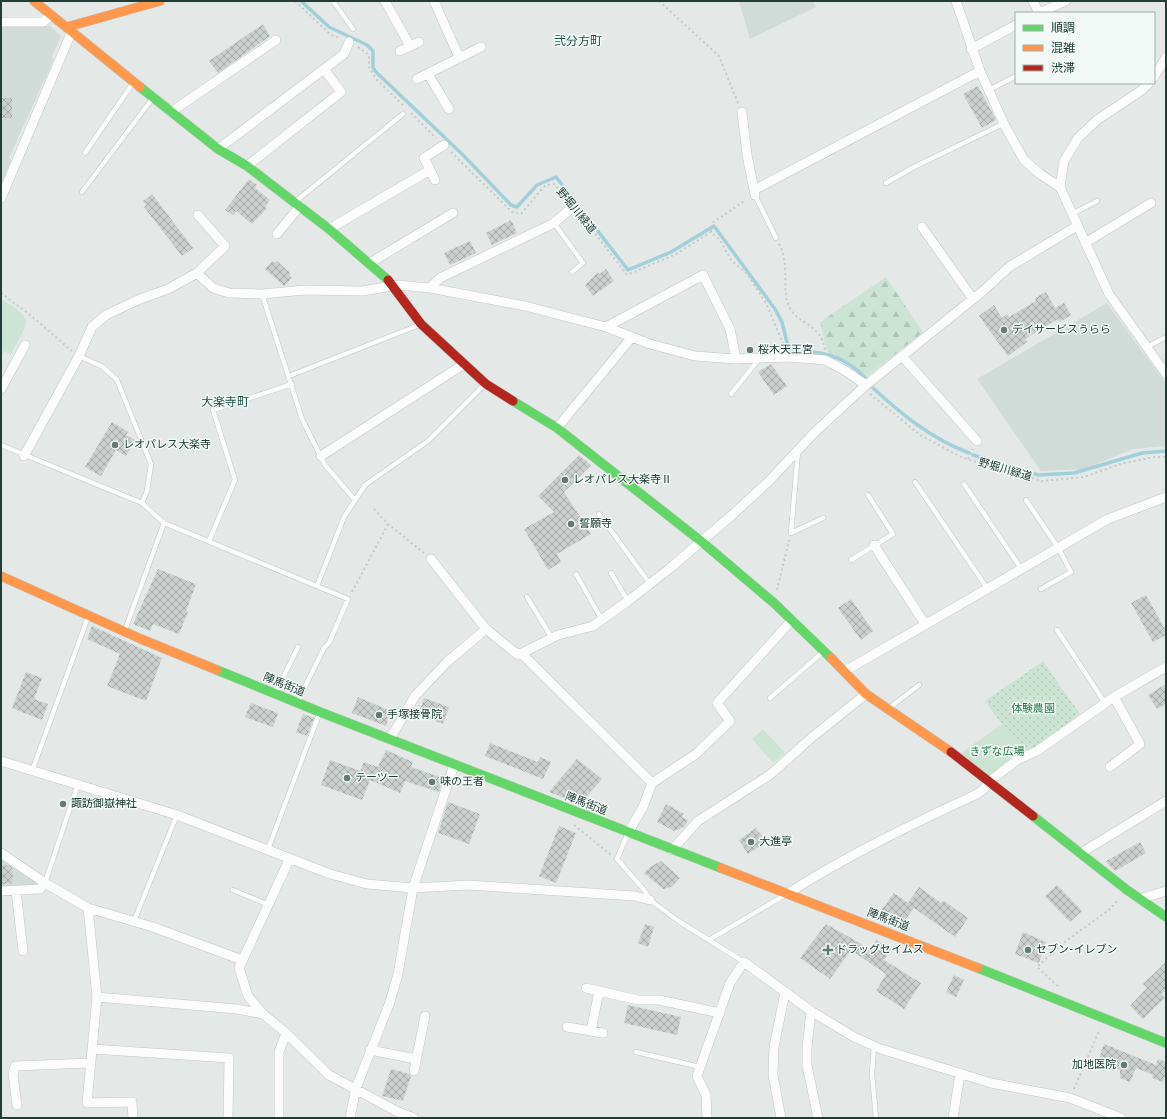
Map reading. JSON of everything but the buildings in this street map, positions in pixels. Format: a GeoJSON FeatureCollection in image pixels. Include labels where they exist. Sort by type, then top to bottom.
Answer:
{"type":"FeatureCollection","features":[{"type":"Feature","properties":{"kind":"street"},"geometry":{"type":"LineString","coordinates":[[34,1],[218,149],[247,166],[329,229],[370,263],[394,286],[421,324],[486,384],[557,428],[702,542],[774,603],[791,621],[824,650],[866,694],[936,740],[1127,890],[1166,917]]}},
{"type":"Feature","properties":{"kind":"street"},"geometry":{"type":"LineString","coordinates":[[70,29],[160,1]]}},
{"type":"Feature","properties":{"kind":"street"},"geometry":{"type":"LineString","coordinates":[[385,1],[410,46]]}},
{"type":"Feature","properties":{"kind":"street"},"geometry":{"type":"LineString","coordinates":[[434,1],[459,57]]}},
{"type":"Feature","properties":{"kind":"street"},"geometry":{"type":"LineString","coordinates":[[956,1],[971,49],[980,71],[1024,160],[1040,174],[1060,187]]}},
{"type":"Feature","properties":{"kind":"street"},"geometry":{"type":"LineString","coordinates":[[1033,1],[1038,12]]}},
{"type":"Feature","properties":{"kind":"street"},"geometry":{"type":"LineString","coordinates":[[1041,12],[1066,1]]}},
{"type":"Feature","properties":{"kind":"street"},"geometry":{"type":"LineString","coordinates":[[1,22],[43,22],[51,15]]}},
{"type":"Feature","properties":{"kind":"street"},"geometry":{"type":"LineString","coordinates":[[971,49],[1015,26]]}},
{"type":"Feature","properties":{"kind":"street"},"geometry":{"type":"LineString","coordinates":[[1,198],[70,29]]}},
{"type":"Feature","properties":{"kind":"street"},"geometry":{"type":"LineString","coordinates":[[171,112],[276,40]]}},
{"type":"Feature","properties":{"kind":"street"},"geometry":{"type":"LineString","coordinates":[[218,149],[344,54],[349,42]]}},
{"type":"Feature","properties":{"kind":"street"},"geometry":{"type":"LineString","coordinates":[[400,51],[419,42]]}},
{"type":"Feature","properties":{"kind":"street"},"geometry":{"type":"LineString","coordinates":[[417,80],[481,47]]}},
{"type":"Feature","properties":{"kind":"street"},"geometry":{"type":"LineString","coordinates":[[1155,75],[1166,57]]}},
{"type":"Feature","properties":{"kind":"street"},"geometry":{"type":"LineString","coordinates":[[247,166],[341,92],[324,69]]}},
{"type":"Feature","properties":{"kind":"street"},"geometry":{"type":"LineString","coordinates":[[742,112],[744,139],[754,192],[980,71]]}},
{"type":"Feature","properties":{"kind":"street"},"geometry":{"type":"LineString","coordinates":[[428,74],[449,109]]}},
{"type":"Feature","properties":{"kind":"street"},"geometry":{"type":"LineString","coordinates":[[1148,84],[1142,90],[1097,120],[1078,138],[1064,161],[1060,187],[1071,214],[1109,294],[1166,374]]}},
{"type":"Feature","properties":{"kind":"street"},"geometry":{"type":"LineString","coordinates":[[435,180],[424,158],[444,145]]}},
{"type":"Feature","properties":{"kind":"street"},"geometry":{"type":"LineString","coordinates":[[329,229],[430,170]]}},
{"type":"Feature","properties":{"kind":"street"},"geometry":{"type":"LineString","coordinates":[[1085,243],[1151,203]]}},
{"type":"Feature","properties":{"kind":"street"},"geometry":{"type":"LineString","coordinates":[[277,234],[297,204]]}},
{"type":"Feature","properties":{"kind":"street"},"geometry":{"type":"LineString","coordinates":[[430,288],[440,278],[554,223],[574,206]]}},
{"type":"Feature","properties":{"kind":"street"},"geometry":{"type":"LineString","coordinates":[[370,263],[453,213]]}},
{"type":"Feature","properties":{"kind":"street"},"geometry":{"type":"LineString","coordinates":[[24,456],[79,356],[92,327],[106,315],[140,299],[168,289],[197,273],[225,246],[198,215]]}},
{"type":"Feature","properties":{"kind":"street"},"geometry":{"type":"LineString","coordinates":[[431,559],[486,629],[518,655],[552,638],[594,626],[650,584],[702,542],[769,481],[815,432],[865,387],[973,299],[1009,267],[1077,226]]}},
{"type":"Feature","properties":{"kind":"street"},"geometry":{"type":"LineString","coordinates":[[922,227],[973,299]]}},
{"type":"Feature","properties":{"kind":"street"},"geometry":{"type":"LineString","coordinates":[[197,273],[213,288],[228,293],[262,294],[305,290],[362,291],[394,286],[430,288],[525,306],[606,327],[650,344],[695,356],[736,359],[788,357],[825,360],[844,370],[865,387]]}},
{"type":"Feature","properties":{"kind":"street"},"geometry":{"type":"LineString","coordinates":[[606,327],[703,275],[730,329],[736,359]]}},
{"type":"Feature","properties":{"kind":"street"},"geometry":{"type":"LineString","coordinates":[[557,428],[632,338]]}},
{"type":"Feature","properties":{"kind":"street"},"geometry":{"type":"LineString","coordinates":[[1,389],[25,345]]}},
{"type":"Feature","properties":{"kind":"street"},"geometry":{"type":"LineString","coordinates":[[902,356],[977,441]]}},
{"type":"Feature","properties":{"kind":"street"},"geometry":{"type":"LineString","coordinates":[[321,456],[464,364]]}},
{"type":"Feature","properties":{"kind":"street"},"geometry":{"type":"LineString","coordinates":[[845,671],[1108,519],[1166,498]]}},
{"type":"Feature","properties":{"kind":"street"},"geometry":{"type":"LineString","coordinates":[[874,546],[926,624]]}},
{"type":"Feature","properties":{"kind":"street","name":"陣馬街道"},"geometry":{"type":"LineString","coordinates":[[1,576],[125,632],[297,703],[1166,1043]]}},
{"type":"Feature","properties":{"kind":"street"},"geometry":{"type":"LineString","coordinates":[[628,833],[643,807],[652,783],[696,754],[730,721],[717,703],[791,621]]}},
{"type":"Feature","properties":{"kind":"street"},"geometry":{"type":"LineString","coordinates":[[390,739],[415,696],[447,662],[486,629]]}},
{"type":"Feature","properties":{"kind":"street"},"geometry":{"type":"LineString","coordinates":[[521,653],[652,783]]}},
{"type":"Feature","properties":{"kind":"street"},"geometry":{"type":"LineString","coordinates":[[787,894],[827,868],[918,821],[975,796],[983,790],[990,781],[1017,760],[1037,751],[1114,697],[1166,668]]}},
{"type":"Feature","properties":{"kind":"street"},"geometry":{"type":"LineString","coordinates":[[672,850],[698,821],[771,774],[811,738],[866,694]]}},
{"type":"Feature","properties":{"kind":"street"},"geometry":{"type":"LineString","coordinates":[[1110,767],[1140,744],[1114,697]]}},
{"type":"Feature","properties":{"kind":"street"},"geometry":{"type":"LineString","coordinates":[[1,761],[177,815],[330,874],[367,884],[413,888],[468,885],[635,896],[650,900]]}},
{"type":"Feature","properties":{"kind":"street"},"geometry":{"type":"LineString","coordinates":[[350,1118],[356,1088],[390,1002],[398,974],[413,888],[454,765]]}},
{"type":"Feature","properties":{"kind":"street"},"geometry":{"type":"LineString","coordinates":[[1081,853],[1166,801]]}},
{"type":"Feature","properties":{"kind":"street"},"geometry":{"type":"LineString","coordinates":[[1,853],[88,908],[134,921],[242,960]]}},
{"type":"Feature","properties":{"kind":"street"},"geometry":{"type":"LineString","coordinates":[[290,858],[239,968],[248,996],[263,1014],[286,1033],[329,1075],[356,1088],[385,1106],[414,1118]]}},
{"type":"Feature","properties":{"kind":"street"},"geometry":{"type":"LineString","coordinates":[[1,891],[40,890],[45,882]]}},
{"type":"Feature","properties":{"kind":"street"},"geometry":{"type":"LineString","coordinates":[[16,891],[23,951]]}},
{"type":"Feature","properties":{"kind":"street"},"geometry":{"type":"LineString","coordinates":[[1139,899],[1166,891]]}},
{"type":"Feature","properties":{"kind":"street"},"geometry":{"type":"LineString","coordinates":[[88,908],[97,997],[87,1103],[132,1102],[133,1118]]}},
{"type":"Feature","properties":{"kind":"street"},"geometry":{"type":"LineString","coordinates":[[708,1118],[706,1095],[696,1076],[730,984],[744,962],[811,1012],[874,1046],[990,1083],[1070,1098],[1121,1118]]}},
{"type":"Feature","properties":{"kind":"street"},"geometry":{"type":"LineString","coordinates":[[586,988],[638,1000],[659,1000],[720,1014]]}},
{"type":"Feature","properties":{"kind":"street"},"geometry":{"type":"LineString","coordinates":[[591,1031],[599,991]]}},
{"type":"Feature","properties":{"kind":"street"},"geometry":{"type":"LineString","coordinates":[[781,1118],[773,1075],[774,1047],[785,992]]}},
{"type":"Feature","properties":{"kind":"street"},"geometry":{"type":"LineString","coordinates":[[97,997],[237,1009],[263,1014]]}},
{"type":"Feature","properties":{"kind":"street"},"geometry":{"type":"LineString","coordinates":[[811,1012],[807,1048],[807,1065],[818,1118]]}},
{"type":"Feature","properties":{"kind":"street"},"geometry":{"type":"LineString","coordinates":[[414,1071],[425,1016]]}},
{"type":"Feature","properties":{"kind":"street"},"geometry":{"type":"LineString","coordinates":[[567,1027],[603,1033]]}},
{"type":"Feature","properties":{"kind":"street"},"geometry":{"type":"LineString","coordinates":[[279,1116],[280,1052],[286,1033]]}},
{"type":"Feature","properties":{"kind":"street"},"geometry":{"type":"LineString","coordinates":[[92,1049],[229,1058],[228,1118]]}},
{"type":"Feature","properties":{"kind":"street"},"geometry":{"type":"LineString","coordinates":[[370,1050],[416,1059]]}},
{"type":"Feature","properties":{"kind":"street"},"geometry":{"type":"LineString","coordinates":[[17,1105],[13,1075],[15,1066],[90,1063]]}},
{"type":"Feature","properties":{"kind":"street"},"geometry":{"type":"LineString","coordinates":[[952,1118],[960,1074]]}},
{"type":"Feature","properties":{"kind":"lane"},"geometry":{"type":"LineString","coordinates":[[333,1],[353,29]]}},
{"type":"Feature","properties":{"kind":"lane"},"geometry":{"type":"LineString","coordinates":[[989,90],[1015,77]]}},
{"type":"Feature","properties":{"kind":"lane"},"geometry":{"type":"LineString","coordinates":[[85,153],[134,82]]}},
{"type":"Feature","properties":{"kind":"lane"},"geometry":{"type":"LineString","coordinates":[[82,192],[153,98]]}},
{"type":"Feature","properties":{"kind":"lane"},"geometry":{"type":"LineString","coordinates":[[297,204],[403,114]]}},
{"type":"Feature","properties":{"kind":"lane"},"geometry":{"type":"LineString","coordinates":[[886,184],[914,167],[1005,124]]}},
{"type":"Feature","properties":{"kind":"lane"},"geometry":{"type":"LineString","coordinates":[[754,192],[776,238]]}},
{"type":"Feature","properties":{"kind":"lane"},"geometry":{"type":"LineString","coordinates":[[1071,214],[1097,201]]}},
{"type":"Feature","properties":{"kind":"lane"},"geometry":{"type":"LineString","coordinates":[[554,223],[583,263],[572,272]]}},
{"type":"Feature","properties":{"kind":"lane"},"geometry":{"type":"LineString","coordinates":[[262,294],[302,419],[325,465],[355,500]]}},
{"type":"Feature","properties":{"kind":"lane"},"geometry":{"type":"LineString","coordinates":[[289,376],[421,324]]}},
{"type":"Feature","properties":{"kind":"lane"},"geometry":{"type":"LineString","coordinates":[[1147,347],[1166,337]]}},
{"type":"Feature","properties":{"kind":"lane"},"geometry":{"type":"LineString","coordinates":[[79,356],[103,367],[117,380],[120,387],[151,464],[147,491],[142,504]]}},
{"type":"Feature","properties":{"kind":"lane"},"geometry":{"type":"LineString","coordinates":[[731,394],[759,359]]}},
{"type":"Feature","properties":{"kind":"lane"},"geometry":{"type":"LineString","coordinates":[[209,541],[235,480],[213,410],[292,384]]}},
{"type":"Feature","properties":{"kind":"lane"},"geometry":{"type":"LineString","coordinates":[[317,586],[344,517],[365,485],[428,441],[486,384]]}},
{"type":"Feature","properties":{"kind":"lane"},"geometry":{"type":"LineString","coordinates":[[1,445],[24,456],[142,504],[164,523],[348,599],[328,643],[324,648],[297,703]]}},
{"type":"Feature","properties":{"kind":"lane"},"geometry":{"type":"LineString","coordinates":[[798,450],[791,533],[823,518]]}},
{"type":"Feature","properties":{"kind":"lane"},"geometry":{"type":"LineString","coordinates":[[915,482],[987,588]]}},
{"type":"Feature","properties":{"kind":"lane"},"geometry":{"type":"LineString","coordinates":[[964,484],[1022,570]]}},
{"type":"Feature","properties":{"kind":"lane"},"geometry":{"type":"LineString","coordinates":[[851,560],[893,534],[868,495]]}},
{"type":"Feature","properties":{"kind":"lane"},"geometry":{"type":"LineString","coordinates":[[1026,500],[1059,548],[1071,572],[1041,590]]}},
{"type":"Feature","properties":{"kind":"lane"},"geometry":{"type":"LineString","coordinates":[[598,514],[650,584]]}},
{"type":"Feature","properties":{"kind":"lane"},"geometry":{"type":"LineString","coordinates":[[125,632],[164,523]]}},
{"type":"Feature","properties":{"kind":"lane"},"geometry":{"type":"LineString","coordinates":[[611,573],[628,601]]}},
{"type":"Feature","properties":{"kind":"lane"},"geometry":{"type":"LineString","coordinates":[[576,574],[602,620]]}},
{"type":"Feature","properties":{"kind":"lane"},"geometry":{"type":"LineString","coordinates":[[528,597],[552,638]]}},
{"type":"Feature","properties":{"kind":"lane"},"geometry":{"type":"LineString","coordinates":[[32,771],[88,615]]}},
{"type":"Feature","properties":{"kind":"lane"},"geometry":{"type":"LineString","coordinates":[[1057,630],[1105,703]]}},
{"type":"Feature","properties":{"kind":"lane"},"geometry":{"type":"LineString","coordinates":[[275,694],[298,647]]}},
{"type":"Feature","properties":{"kind":"lane"},"geometry":{"type":"LineString","coordinates":[[770,698],[824,650]]}},
{"type":"Feature","properties":{"kind":"lane"},"geometry":{"type":"LineString","coordinates":[[887,709],[919,685]]}},
{"type":"Feature","properties":{"kind":"lane"},"geometry":{"type":"LineString","coordinates":[[268,849],[320,712]]}},
{"type":"Feature","properties":{"kind":"lane"},"geometry":{"type":"LineString","coordinates":[[45,882],[78,784]]}},
{"type":"Feature","properties":{"kind":"lane"},"geometry":{"type":"LineString","coordinates":[[134,921],[177,815]]}},
{"type":"Feature","properties":{"kind":"lane"},"geometry":{"type":"LineString","coordinates":[[628,833],[617,859],[645,891],[650,900],[676,920],[744,962]]}},
{"type":"Feature","properties":{"kind":"lane"},"geometry":{"type":"LineString","coordinates":[[233,890],[269,905]]}},
{"type":"Feature","properties":{"kind":"lane"},"geometry":{"type":"LineString","coordinates":[[709,940],[787,894]]}},
{"type":"Feature","properties":{"kind":"lane"},"geometry":{"type":"LineString","coordinates":[[874,1046],[872,1074],[876,1118]]}},
{"type":"Feature","properties":{"kind":"lane"},"geometry":{"type":"LineString","coordinates":[[636,1052],[700,1067]]}},
{"type":"Feature","properties":{"kind":"path"},"geometry":{"type":"LineString","coordinates":[[295,1],[331,35],[349,42],[369,55],[369,67],[376,79],[404,107]]}},
{"type":"Feature","properties":{"kind":"path"},"geometry":{"type":"LineString","coordinates":[[659,1],[719,56],[742,112]]}},
{"type":"Feature","properties":{"kind":"path","name":"野堀川緑道"},"geometry":{"type":"LineString","coordinates":[[410,112],[512,212],[521,214],[546,185],[554,184],[574,206],[627,275],[676,254],[711,232]]}},
{"type":"Feature","properties":{"kind":"path"},"geometry":{"type":"LineString","coordinates":[[754,192],[712,223],[711,232],[720,240],[731,260],[748,275],[766,303],[783,340],[788,357]]}},
{"type":"Feature","properties":{"kind":"path"},"geometry":{"type":"LineString","coordinates":[[776,238],[781,247],[786,267],[787,301],[791,311],[817,332],[824,350]]}},
{"type":"Feature","properties":{"kind":"path"},"geometry":{"type":"LineString","coordinates":[[1,293],[57,340],[79,356]]}},
{"type":"Feature","properties":{"kind":"path","name":"野堀川緑道"},"geometry":{"type":"LineString","coordinates":[[865,387],[890,412],[926,438],[963,458],[1042,481],[1084,477],[1120,464],[1154,457],[1166,457]]}},
{"type":"Feature","properties":{"kind":"path"},"geometry":{"type":"LineString","coordinates":[[374,509],[388,524],[431,559]]}},
{"type":"Feature","properties":{"kind":"path"},"geometry":{"type":"LineString","coordinates":[[348,599],[388,524]]}},
{"type":"Feature","properties":{"kind":"path"},"geometry":{"type":"LineString","coordinates":[[774,603],[791,533]]}},
{"type":"Feature","properties":{"kind":"path"},"geometry":{"type":"LineString","coordinates":[[573,824],[617,859]]}},
{"type":"Feature","properties":{"kind":"path"},"geometry":{"type":"LineString","coordinates":[[1060,987],[1037,967],[1063,943],[1110,910],[1127,890]]}},
{"type":"Feature","properties":{"kind":"path"},"geometry":{"type":"LineString","coordinates":[[1070,1098],[1105,1019]]}},
{"type":"Feature","properties":{"kind":"shaded area"},"geometry":{"type":"Polygon","coordinates":[[[739,1],[813,1],[816,7],[750,39],[739,1]]]}},
{"type":"Feature","properties":{"kind":"shaded area"},"geometry":{"type":"Polygon","coordinates":[[[50,26],[61,36],[52,56],[53,61],[9,158],[11,160],[1,185],[1,27],[50,26]]]}},
{"type":"Feature","properties":{"kind":"shaded area"},"geometry":{"type":"Polygon","coordinates":[[[1107,303],[1166,384],[1166,446],[1133,449],[1084,469],[1041,471],[977,379],[1107,303]]]}},
{"type":"Feature","properties":{"kind":"shaded area"},"geometry":{"type":"Polygon","coordinates":[[[1,857],[38,884],[1,888],[1,857]]]}},
{"type":"Feature","properties":{"kind":"green space"},"geometry":{"type":"Polygon","coordinates":[[[886,277],[923,332],[866,377],[848,362],[827,351],[820,322],[886,277]]]}},
{"type":"Feature","properties":{"kind":"green space"},"geometry":{"type":"Polygon","coordinates":[[[1,299],[20,312],[26,322],[22,334],[11,354],[4,351],[1,358],[1,299]]]}},
{"type":"Feature","properties":{"kind":"green space","name":"体験農園"},"geometry":{"type":"Polygon","coordinates":[[[1043,661],[1080,714],[1025,756],[985,701],[1043,661]]]}},
{"type":"Feature","properties":{"kind":"green space","name":"きずな広場"},"geometry":{"type":"Polygon","coordinates":[[[1002,724],[1025,756],[990,781],[957,756],[1002,724]]]}},
{"type":"Feature","properties":{"kind":"green space"},"geometry":{"type":"Polygon","coordinates":[[[763,729],[785,753],[773,763],[752,739],[763,729]]]}},
{"type":"Feature","properties":{"kind":"waterway"},"geometry":{"type":"LineString","coordinates":[[301,1],[329,27],[367,45],[373,51],[373,67],[375,71],[462,154],[511,205],[517,207],[537,185],[556,177],[628,270],[671,252],[714,226],[775,309],[782,322],[789,351],[821,353],[841,359],[858,371],[866,379]]}},
{"type":"Feature","properties":{"kind":"waterway"},"geometry":{"type":"LineString","coordinates":[[873,388],[918,425],[942,441],[969,453]]}},
{"type":"Feature","properties":{"kind":"waterway"},"geometry":{"type":"LineString","coordinates":[[973,455],[1038,475],[1074,473],[1142,453],[1166,451]]}},
{"type":"Feature","properties":{"kind":"traffic: fast"},"geometry":{"type":"LineString","coordinates":[[140,87],[218,149],[247,166],[329,229],[388,280]]}},
{"type":"Feature","properties":{"kind":"traffic: fast"},"geometry":{"type":"LineString","coordinates":[[513,401],[557,428],[702,542],[774,603],[831,658]]}},
{"type":"Feature","properties":{"kind":"traffic: fast"},"geometry":{"type":"LineString","coordinates":[[217,670],[320,712],[721,868]]}},
{"type":"Feature","properties":{"kind":"traffic: fast"},"geometry":{"type":"LineString","coordinates":[[1033,816],[1127,890],[1166,917]]}},
{"type":"Feature","properties":{"kind":"traffic: fast"},"geometry":{"type":"LineString","coordinates":[[978,968],[1166,1043]]}},
{"type":"Feature","properties":{"kind":"traffic: slow"},"geometry":{"type":"LineString","coordinates":[[34,1],[140,87]]}},
{"type":"Feature","properties":{"kind":"traffic: slow"},"geometry":{"type":"LineString","coordinates":[[67,27],[160,1]]}},
{"type":"Feature","properties":{"kind":"traffic: slow"},"geometry":{"type":"LineString","coordinates":[[1,576],[141,639],[217,670]]}},
{"type":"Feature","properties":{"kind":"traffic: slow"},"geometry":{"type":"LineString","coordinates":[[831,658],[866,694],[951,752]]}},
{"type":"Feature","properties":{"kind":"traffic: slow"},"geometry":{"type":"LineString","coordinates":[[721,868],[978,968]]}},
{"type":"Feature","properties":{"kind":"traffic: jam"},"geometry":{"type":"LineString","coordinates":[[388,280],[421,324],[486,384],[513,401]]}},
{"type":"Feature","properties":{"kind":"traffic: jam"},"geometry":{"type":"LineString","coordinates":[[951,752],[1033,816]]}},
{"type":"Feature","properties":{"kind":"place","name":"デイサービスうらら"},"geometry":{"type":"Point","coordinates":[1004,330]}},
{"type":"Feature","properties":{"kind":"place","name":"桜木天王宮"},"geometry":{"type":"Point","coordinates":[750,350]}},
{"type":"Feature","properties":{"kind":"place","name":"レオパレス大楽寺"},"geometry":{"type":"Point","coordinates":[115,445]}},
{"type":"Feature","properties":{"kind":"place","name":"レオパレス大楽寺Ⅱ"},"geometry":{"type":"Point","coordinates":[565,480]}},
{"type":"Feature","properties":{"kind":"place","name":"誓願寺"},"geometry":{"type":"Point","coordinates":[571,524]}},
{"type":"Feature","properties":{"kind":"place","name":"手塚接骨院"},"geometry":{"type":"Point","coordinates":[379,715]}},
{"type":"Feature","properties":{"kind":"place","name":"テーツー"},"geometry":{"type":"Point","coordinates":[347,778]}},
{"type":"Feature","properties":{"kind":"place","name":"味の王者"},"geometry":{"type":"Point","coordinates":[432,782]}},
{"type":"Feature","properties":{"kind":"place","name":"諏訪御嶽神社"},"geometry":{"type":"Point","coordinates":[63,804]}},
{"type":"Feature","properties":{"kind":"place","name":"大進亭"},"geometry":{"type":"Point","coordinates":[751,842]}},
{"type":"Feature","properties":{"kind":"place","name":"ドラッグセイムス"},"geometry":{"type":"Point","coordinates":[828,950]}},
{"type":"Feature","properties":{"kind":"place","name":"セブン-イレブン"},"geometry":{"type":"Point","coordinates":[1028,950]}},
{"type":"Feature","properties":{"kind":"place","name":"加地医院"},"geometry":{"type":"Point","coordinates":[1124,1065]}},
{"type":"Feature","properties":{"kind":"district","name":"弐分方町"},"geometry":{"type":"Point","coordinates":[578,42]}},
{"type":"Feature","properties":{"kind":"district","name":"大楽寺町"},"geometry":{"type":"Point","coordinates":[225,403]}}]}
